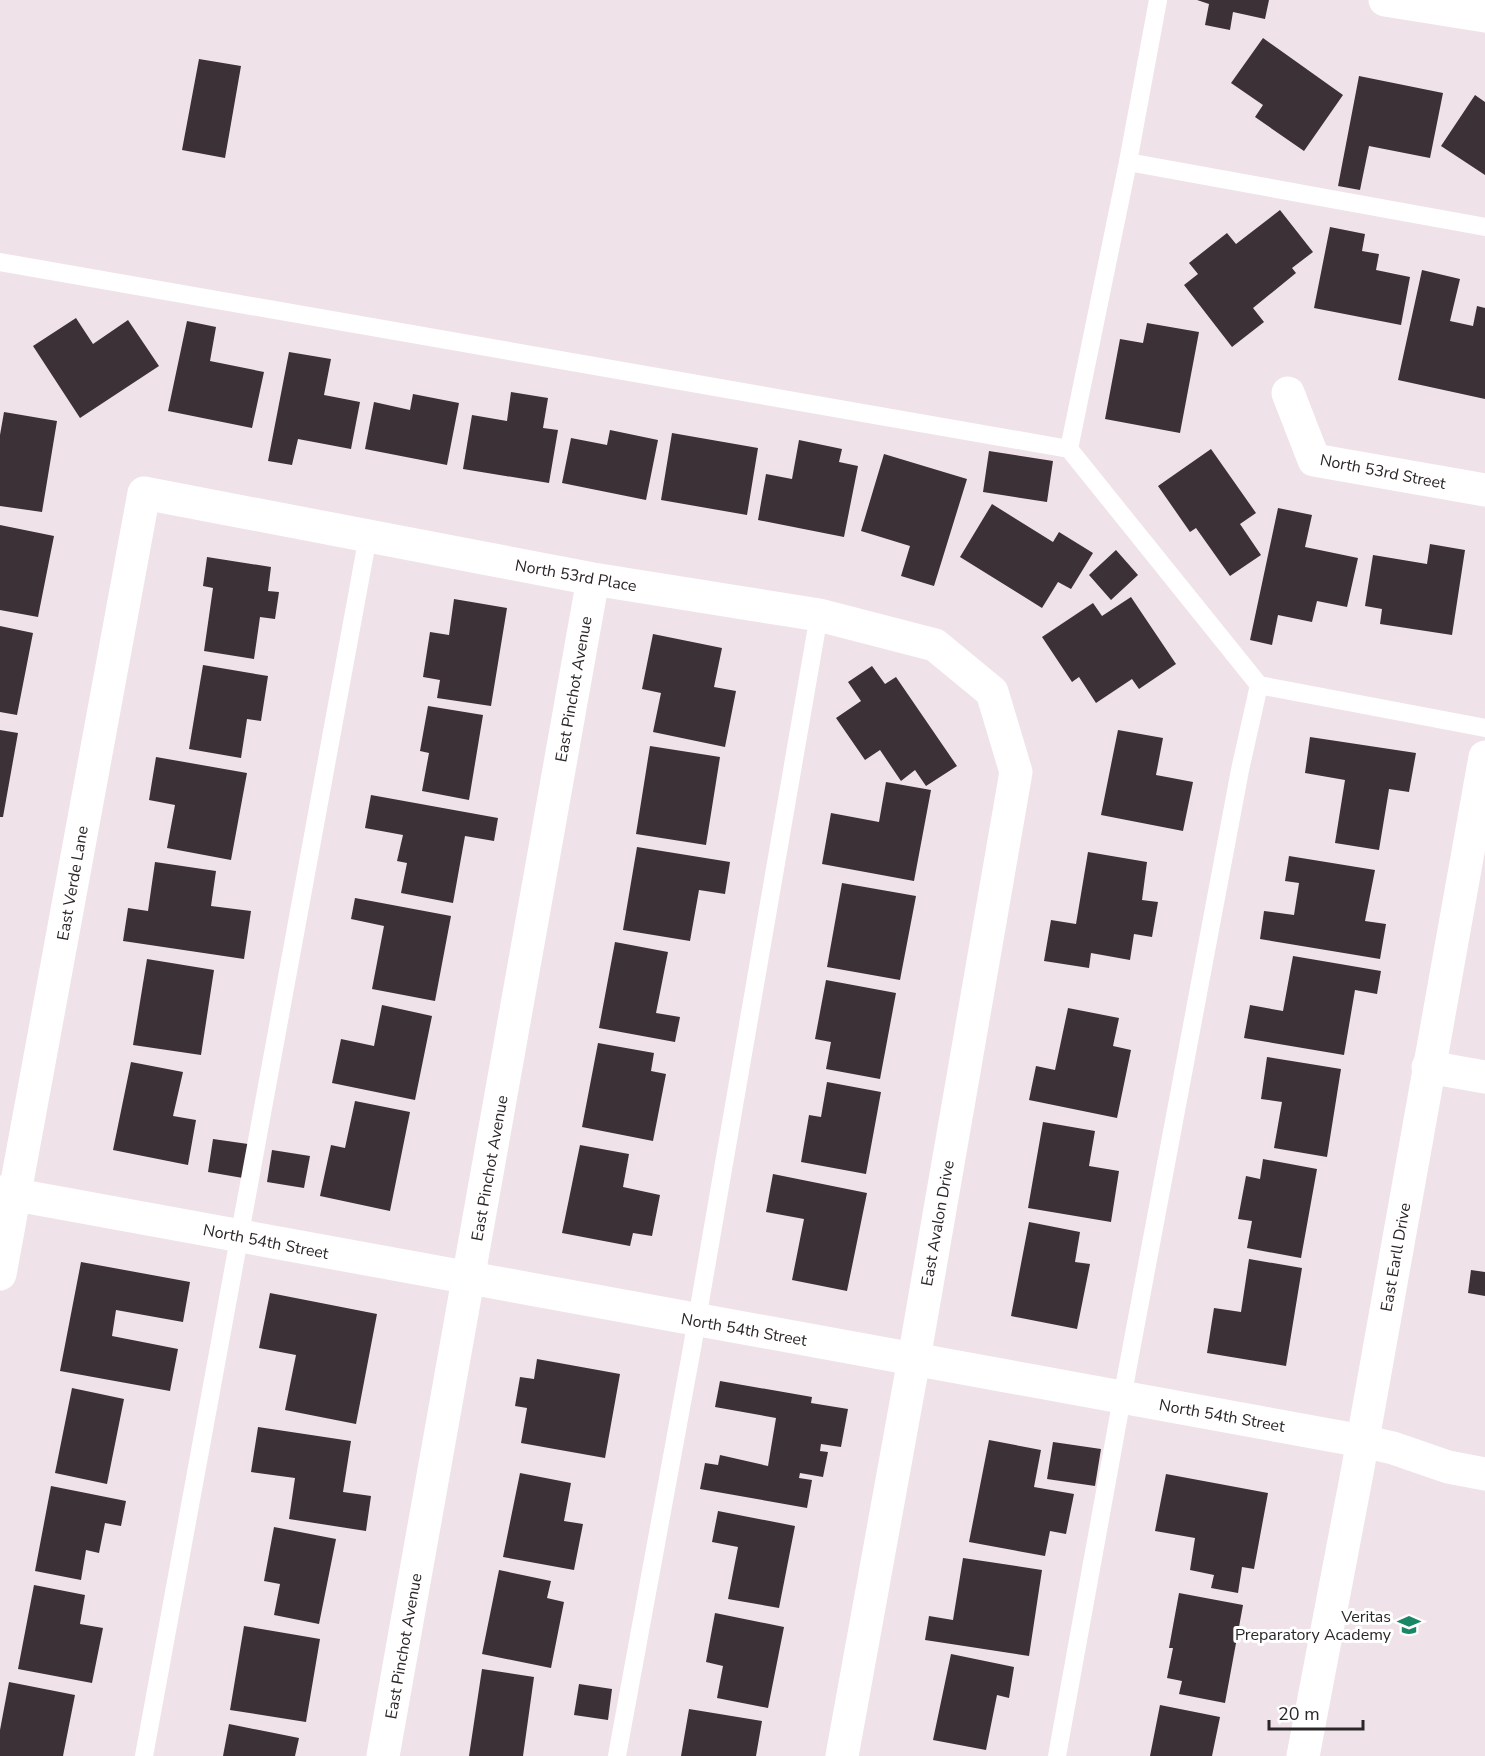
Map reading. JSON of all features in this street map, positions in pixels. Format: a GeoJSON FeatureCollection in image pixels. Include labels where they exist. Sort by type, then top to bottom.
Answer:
{"type":"FeatureCollection","features":[{"type":"Feature","properties":{"kind":"street"},"geometry":{"type":"LineString","coordinates":[[1385,0],[1485,16]]}},
{"type":"Feature","properties":{"kind":"street","name":"North 53rd Street"},"geometry":{"type":"LineString","coordinates":[[1288,393],[1314,460],[1485,490]]}},
{"type":"Feature","properties":{"kind":"street","name":"North 53rd Place"},"geometry":{"type":"LineString","coordinates":[[144,493],[593,579],[819,615],[935,645],[992,692]]}},
{"type":"Feature","properties":{"kind":"street","name":"East Verde Lane"},"geometry":{"type":"LineString","coordinates":[[0,1274],[7,1193],[144,493]]}},
{"type":"Feature","properties":{"kind":"street","name":"East Pinchot Avenue"},"geometry":{"type":"LineString","coordinates":[[383,1756],[593,579]]}},
{"type":"Feature","properties":{"kind":"street","name":"East Avalon Drive"},"geometry":{"type":"LineString","coordinates":[[842,1756],[1016,772],[992,692]]}},
{"type":"Feature","properties":{"kind":"street","name":"East Earll Drive"},"geometry":{"type":"LineString","coordinates":[[1303,1756],[1485,757]]}},
{"type":"Feature","properties":{"kind":"street"},"geometry":{"type":"LineString","coordinates":[[1428,1067],[1485,1077]]}},
{"type":"Feature","properties":{"kind":"street","name":"North 54th Street"},"geometry":{"type":"LineString","coordinates":[[7,1193],[1362,1441],[1394,1448],[1448,1467],[1485,1474]]}},
{"type":"Feature","properties":{"kind":"lane"},"geometry":{"type":"LineString","coordinates":[[1069,449],[1128,162],[1158,0]]}},
{"type":"Feature","properties":{"kind":"lane"},"geometry":{"type":"LineString","coordinates":[[1128,162],[1485,227]]}},
{"type":"Feature","properties":{"kind":"lane"},"geometry":{"type":"LineString","coordinates":[[0,262],[1069,449],[1259,685],[1485,728]]}},
{"type":"Feature","properties":{"kind":"lane"},"geometry":{"type":"LineString","coordinates":[[144,1756],[368,536]]}},
{"type":"Feature","properties":{"kind":"lane"},"geometry":{"type":"LineString","coordinates":[[617,1756],[697,1320],[819,615]]}},
{"type":"Feature","properties":{"kind":"lane"},"geometry":{"type":"LineString","coordinates":[[1057,1756],[1240,770],[1259,685]]}},
{"type":"Feature","properties":{"kind":"building"},"geometry":{"type":"Polygon","coordinates":[[[1197,0],[1269,0],[1265,19],[1233,12],[1230,30],[1205,25],[1209,4],[1197,0]]]}},
{"type":"Feature","properties":{"kind":"building"},"geometry":{"type":"Polygon","coordinates":[[[1263,38],[1343,95],[1304,151],[1255,117],[1263,105],[1231,83],[1263,38]]]}},
{"type":"Feature","properties":{"kind":"building"},"geometry":{"type":"Polygon","coordinates":[[[199,59],[241,66],[225,158],[182,150],[199,59]]]}},
{"type":"Feature","properties":{"kind":"building"},"geometry":{"type":"Polygon","coordinates":[[[1359,76],[1443,93],[1430,158],[1369,146],[1360,190],[1338,186],[1359,76]]]}},
{"type":"Feature","properties":{"kind":"building"},"geometry":{"type":"Polygon","coordinates":[[[1475,95],[1485,102],[1485,175],[1441,146],[1475,95]]]}},
{"type":"Feature","properties":{"kind":"building"},"geometry":{"type":"Polygon","coordinates":[[[1280,210],[1313,252],[1292,268],[1296,273],[1253,308],[1264,322],[1232,347],[1184,285],[1198,274],[1189,263],[1227,233],[1236,244],[1280,210]]]}},
{"type":"Feature","properties":{"kind":"building"},"geometry":{"type":"Polygon","coordinates":[[[1330,227],[1365,234],[1362,251],[1379,254],[1376,270],[1410,277],[1401,325],[1314,308],[1330,227]]]}},
{"type":"Feature","properties":{"kind":"building"},"geometry":{"type":"Polygon","coordinates":[[[1422,270],[1460,279],[1450,321],[1473,326],[1477,306],[1485,308],[1485,399],[1398,380],[1422,270]]]}},
{"type":"Feature","properties":{"kind":"building"},"geometry":{"type":"Polygon","coordinates":[[[76,318],[93,344],[128,320],[159,366],[80,418],[33,346],[76,318]]]}},
{"type":"Feature","properties":{"kind":"building"},"geometry":{"type":"Polygon","coordinates":[[[187,321],[216,327],[210,361],[264,372],[252,428],[168,411],[187,321]]]}},
{"type":"Feature","properties":{"kind":"building"},"geometry":{"type":"Polygon","coordinates":[[[1147,323],[1199,332],[1180,433],[1105,419],[1120,339],[1143,343],[1147,323]]]}},
{"type":"Feature","properties":{"kind":"building"},"geometry":{"type":"Polygon","coordinates":[[[289,352],[331,359],[324,395],[360,402],[351,449],[298,439],[292,465],[268,461],[289,352]]]}},
{"type":"Feature","properties":{"kind":"building"},"geometry":{"type":"Polygon","coordinates":[[[511,392],[548,398],[543,428],[558,430],[549,483],[463,469],[472,415],[507,421],[511,392]]]}},
{"type":"Feature","properties":{"kind":"building"},"geometry":{"type":"Polygon","coordinates":[[[413,394],[459,403],[447,465],[365,449],[374,402],[410,410],[413,394]]]}},
{"type":"Feature","properties":{"kind":"building"},"geometry":{"type":"Polygon","coordinates":[[[4,412],[57,421],[42,512],[0,506],[0,435],[4,412]]]}},
{"type":"Feature","properties":{"kind":"building"},"geometry":{"type":"Polygon","coordinates":[[[610,430],[658,440],[646,500],[562,483],[571,438],[607,445],[610,430]]]}},
{"type":"Feature","properties":{"kind":"building"},"geometry":{"type":"Polygon","coordinates":[[[672,433],[758,448],[747,515],[661,500],[672,433]]]}},
{"type":"Feature","properties":{"kind":"building"},"geometry":{"type":"Polygon","coordinates":[[[799,440],[842,449],[839,462],[858,466],[844,537],[758,520],[766,474],[792,479],[799,440]]]}},
{"type":"Feature","properties":{"kind":"building"},"geometry":{"type":"Polygon","coordinates":[[[1211,449],[1256,513],[1240,524],[1261,555],[1230,576],[1196,528],[1190,532],[1158,486],[1211,449]]]}},
{"type":"Feature","properties":{"kind":"building"},"geometry":{"type":"Polygon","coordinates":[[[989,451],[1053,461],[1047,502],[983,492],[989,451]]]}},
{"type":"Feature","properties":{"kind":"building"},"geometry":{"type":"Polygon","coordinates":[[[884,454],[967,479],[934,586],[901,576],[910,546],[861,531],[884,454]]]}},
{"type":"Feature","properties":{"kind":"building"},"geometry":{"type":"Polygon","coordinates":[[[992,504],[1053,542],[1059,532],[1093,553],[1071,589],[1058,582],[1042,608],[960,557],[992,504]]]}},
{"type":"Feature","properties":{"kind":"building"},"geometry":{"type":"Polygon","coordinates":[[[1278,508],[1312,515],[1305,547],[1358,558],[1347,607],[1317,601],[1312,622],[1278,615],[1272,645],[1250,640],[1278,508]]]}},
{"type":"Feature","properties":{"kind":"building"},"geometry":{"type":"Polygon","coordinates":[[[0,525],[54,536],[38,617],[0,610],[0,525]]]}},
{"type":"Feature","properties":{"kind":"building"},"geometry":{"type":"Polygon","coordinates":[[[1430,544],[1465,550],[1452,635],[1380,624],[1382,609],[1365,606],[1373,555],[1427,564],[1430,544]]]}},
{"type":"Feature","properties":{"kind":"building"},"geometry":{"type":"Polygon","coordinates":[[[1116,550],[1138,575],[1111,600],[1089,575],[1116,550]]]}},
{"type":"Feature","properties":{"kind":"building"},"geometry":{"type":"Polygon","coordinates":[[[207,557],[271,567],[268,591],[279,592],[275,619],[260,617],[254,659],[204,651],[213,588],[203,586],[207,557]]]}},
{"type":"Feature","properties":{"kind":"building"},"geometry":{"type":"Polygon","coordinates":[[[1131,597],[1176,664],[1139,689],[1132,679],[1096,703],[1079,677],[1072,682],[1042,637],[1093,603],[1102,616],[1131,597]]]}},
{"type":"Feature","properties":{"kind":"building"},"geometry":{"type":"Polygon","coordinates":[[[454,599],[507,608],[491,706],[437,698],[440,680],[423,677],[430,632],[449,635],[454,599]]]}},
{"type":"Feature","properties":{"kind":"building"},"geometry":{"type":"Polygon","coordinates":[[[0,626],[33,633],[17,715],[0,712],[0,626]]]}},
{"type":"Feature","properties":{"kind":"building"},"geometry":{"type":"Polygon","coordinates":[[[653,634],[722,648],[714,687],[736,691],[725,747],[653,732],[661,693],[642,689],[653,634]]]}},
{"type":"Feature","properties":{"kind":"building"},"geometry":{"type":"Polygon","coordinates":[[[203,665],[268,676],[261,721],[247,719],[241,758],[189,749],[203,665]]]}},
{"type":"Feature","properties":{"kind":"building"},"geometry":{"type":"Polygon","coordinates":[[[872,666],[885,684],[896,677],[957,766],[926,786],[915,770],[901,781],[880,750],[865,760],[836,718],[861,701],[848,682],[872,666]]]}},
{"type":"Feature","properties":{"kind":"building"},"geometry":{"type":"Polygon","coordinates":[[[428,706],[483,715],[469,800],[422,791],[429,753],[420,751],[428,706]]]}},
{"type":"Feature","properties":{"kind":"building"},"geometry":{"type":"Polygon","coordinates":[[[0,730],[18,733],[3,817],[0,817],[0,730]]]}},
{"type":"Feature","properties":{"kind":"building"},"geometry":{"type":"Polygon","coordinates":[[[1118,730],[1163,738],[1156,775],[1193,782],[1183,831],[1101,815],[1118,730]]]}},
{"type":"Feature","properties":{"kind":"building"},"geometry":{"type":"Polygon","coordinates":[[[1310,737],[1416,753],[1409,792],[1389,789],[1379,850],[1335,843],[1345,780],[1305,773],[1310,737]]]}},
{"type":"Feature","properties":{"kind":"building"},"geometry":{"type":"Polygon","coordinates":[[[650,746],[720,757],[706,845],[636,834],[650,746]]]}},
{"type":"Feature","properties":{"kind":"building"},"geometry":{"type":"Polygon","coordinates":[[[156,757],[247,773],[231,860],[167,848],[175,805],[149,800],[156,757]]]}},
{"type":"Feature","properties":{"kind":"building"},"geometry":{"type":"Polygon","coordinates":[[[886,782],[931,790],[914,881],[822,864],[831,813],[879,822],[886,782]]]}},
{"type":"Feature","properties":{"kind":"building"},"geometry":{"type":"Polygon","coordinates":[[[371,795],[498,818],[494,841],[465,836],[453,903],[401,893],[407,863],[397,861],[403,835],[365,828],[371,795]]]}},
{"type":"Feature","properties":{"kind":"building"},"geometry":{"type":"Polygon","coordinates":[[[637,847],[730,862],[725,894],[699,890],[690,941],[623,930],[637,847]]]}},
{"type":"Feature","properties":{"kind":"building"},"geometry":{"type":"Polygon","coordinates":[[[1088,852],[1147,862],[1142,900],[1158,902],[1152,937],[1134,934],[1130,960],[1091,953],[1089,968],[1044,961],[1051,920],[1076,924],[1088,852]]]}},
{"type":"Feature","properties":{"kind":"building"},"geometry":{"type":"Polygon","coordinates":[[[1289,856],[1375,870],[1365,921],[1386,924],[1380,959],[1260,939],[1264,911],[1294,915],[1299,883],[1285,881],[1289,856]]]}},
{"type":"Feature","properties":{"kind":"building"},"geometry":{"type":"Polygon","coordinates":[[[155,862],[216,871],[211,906],[251,911],[244,959],[123,941],[128,908],[148,911],[155,862]]]}},
{"type":"Feature","properties":{"kind":"building"},"geometry":{"type":"Polygon","coordinates":[[[842,883],[916,896],[900,980],[827,967],[842,883]]]}},
{"type":"Feature","properties":{"kind":"building"},"geometry":{"type":"Polygon","coordinates":[[[355,898],[451,916],[435,1001],[372,989],[384,926],[351,919],[355,898]]]}},
{"type":"Feature","properties":{"kind":"building"},"geometry":{"type":"Polygon","coordinates":[[[615,942],[668,952],[656,1013],[680,1017],[675,1042],[599,1028],[615,942]]]}},
{"type":"Feature","properties":{"kind":"building"},"geometry":{"type":"Polygon","coordinates":[[[1293,956],[1381,971],[1377,994],[1355,990],[1344,1055],[1244,1038],[1250,1005],[1283,1011],[1293,956]]]}},
{"type":"Feature","properties":{"kind":"building"},"geometry":{"type":"Polygon","coordinates":[[[147,959],[214,970],[201,1055],[133,1045],[147,959]]]}},
{"type":"Feature","properties":{"kind":"building"},"geometry":{"type":"Polygon","coordinates":[[[826,980],[896,993],[880,1079],[826,1069],[831,1042],[815,1039],[826,980]]]}},
{"type":"Feature","properties":{"kind":"building"},"geometry":{"type":"Polygon","coordinates":[[[382,1005],[432,1016],[415,1100],[332,1083],[341,1039],[374,1046],[382,1005]]]}},
{"type":"Feature","properties":{"kind":"building"},"geometry":{"type":"Polygon","coordinates":[[[1068,1008],[1119,1018],[1113,1046],[1131,1050],[1117,1118],[1029,1100],[1036,1066],[1055,1070],[1068,1008]]]}},
{"type":"Feature","properties":{"kind":"building"},"geometry":{"type":"Polygon","coordinates":[[[598,1043],[654,1053],[651,1071],[666,1074],[653,1141],[582,1127],[598,1043]]]}},
{"type":"Feature","properties":{"kind":"building"},"geometry":{"type":"Polygon","coordinates":[[[1267,1057],[1341,1069],[1327,1157],[1274,1148],[1282,1102],[1261,1099],[1267,1057]]]}},
{"type":"Feature","properties":{"kind":"building"},"geometry":{"type":"Polygon","coordinates":[[[131,1062],[183,1072],[173,1116],[196,1120],[188,1165],[113,1150],[131,1062]]]}},
{"type":"Feature","properties":{"kind":"building"},"geometry":{"type":"Polygon","coordinates":[[[827,1082],[881,1092],[866,1174],[801,1162],[809,1115],[821,1117],[827,1082]]]}},
{"type":"Feature","properties":{"kind":"building"},"geometry":{"type":"Polygon","coordinates":[[[355,1101],[410,1112],[390,1211],[320,1196],[331,1145],[345,1148],[355,1101]]]}},
{"type":"Feature","properties":{"kind":"building"},"geometry":{"type":"Polygon","coordinates":[[[1043,1122],[1095,1131],[1089,1166],[1119,1171],[1111,1222],[1028,1208],[1043,1122]]]}},
{"type":"Feature","properties":{"kind":"building"},"geometry":{"type":"Polygon","coordinates":[[[213,1139],[248,1144],[243,1178],[208,1172],[213,1139]]]}},
{"type":"Feature","properties":{"kind":"building"},"geometry":{"type":"Polygon","coordinates":[[[580,1145],[629,1154],[623,1187],[660,1195],[652,1236],[633,1233],[630,1246],[562,1233],[580,1145]]]}},
{"type":"Feature","properties":{"kind":"building"},"geometry":{"type":"Polygon","coordinates":[[[272,1150],[310,1156],[304,1188],[267,1182],[272,1150]]]}},
{"type":"Feature","properties":{"kind":"building"},"geometry":{"type":"Polygon","coordinates":[[[1263,1159],[1317,1169],[1301,1258],[1247,1248],[1252,1221],[1238,1219],[1246,1176],[1260,1179],[1263,1159]]]}},
{"type":"Feature","properties":{"kind":"building"},"geometry":{"type":"Polygon","coordinates":[[[773,1174],[867,1193],[847,1291],[792,1280],[804,1219],[766,1212],[773,1174]]]}},
{"type":"Feature","properties":{"kind":"building"},"geometry":{"type":"Polygon","coordinates":[[[1029,1222],[1080,1232],[1075,1262],[1090,1264],[1077,1329],[1011,1316],[1029,1222]]]}},
{"type":"Feature","properties":{"kind":"building"},"geometry":{"type":"Polygon","coordinates":[[[1249,1259],[1302,1268],[1286,1366],[1207,1353],[1214,1308],[1241,1312],[1249,1259]]]}},
{"type":"Feature","properties":{"kind":"building"},"geometry":{"type":"Polygon","coordinates":[[[81,1262],[190,1282],[183,1322],[116,1310],[112,1336],[178,1349],[170,1391],[60,1371],[81,1262]]]}},
{"type":"Feature","properties":{"kind":"building"},"geometry":{"type":"Polygon","coordinates":[[[1471,1270],[1485,1272],[1485,1296],[1468,1293],[1471,1270]]]}},
{"type":"Feature","properties":{"kind":"building"},"geometry":{"type":"Polygon","coordinates":[[[270,1293],[377,1314],[356,1424],[285,1410],[296,1355],[259,1348],[270,1293]]]}},
{"type":"Feature","properties":{"kind":"building"},"geometry":{"type":"Polygon","coordinates":[[[537,1359],[620,1374],[605,1458],[521,1443],[527,1408],[515,1406],[520,1377],[534,1379],[537,1359]]]}},
{"type":"Feature","properties":{"kind":"building"},"geometry":{"type":"Polygon","coordinates":[[[720,1381],[812,1397],[811,1403],[848,1409],[841,1447],[821,1444],[820,1451],[828,1452],[823,1477],[800,1473],[799,1478],[812,1480],[807,1508],[700,1489],[705,1463],[718,1465],[720,1455],[768,1466],[776,1418],[715,1407],[720,1381]]]}},
{"type":"Feature","properties":{"kind":"building"},"geometry":{"type":"Polygon","coordinates":[[[72,1388],[124,1399],[107,1484],[55,1473],[72,1388]]]}},
{"type":"Feature","properties":{"kind":"building"},"geometry":{"type":"Polygon","coordinates":[[[258,1427],[351,1441],[343,1492],[371,1496],[366,1531],[289,1519],[295,1478],[251,1472],[258,1427]]]}},
{"type":"Feature","properties":{"kind":"building"},"geometry":{"type":"Polygon","coordinates":[[[989,1440],[1041,1450],[1034,1487],[1074,1494],[1066,1534],[1050,1531],[1045,1556],[969,1542],[989,1440]]]}},
{"type":"Feature","properties":{"kind":"building"},"geometry":{"type":"Polygon","coordinates":[[[1053,1442],[1101,1449],[1095,1486],[1047,1479],[1053,1442]]]}},
{"type":"Feature","properties":{"kind":"building"},"geometry":{"type":"Polygon","coordinates":[[[520,1473],[571,1483],[564,1521],[583,1524],[574,1570],[503,1557],[520,1473]]]}},
{"type":"Feature","properties":{"kind":"building"},"geometry":{"type":"Polygon","coordinates":[[[1166,1474],[1268,1493],[1254,1569],[1242,1567],[1238,1593],[1211,1588],[1214,1575],[1190,1570],[1195,1538],[1155,1531],[1166,1474]]]}},
{"type":"Feature","properties":{"kind":"building"},"geometry":{"type":"Polygon","coordinates":[[[51,1486],[126,1501],[121,1526],[105,1523],[99,1553],[86,1550],[81,1580],[35,1571],[51,1486]]]}},
{"type":"Feature","properties":{"kind":"building"},"geometry":{"type":"Polygon","coordinates":[[[718,1511],[795,1526],[779,1608],[728,1599],[738,1547],[712,1542],[718,1511]]]}},
{"type":"Feature","properties":{"kind":"building"},"geometry":{"type":"Polygon","coordinates":[[[274,1527],[336,1539],[319,1624],[274,1615],[280,1584],[264,1581],[274,1527]]]}},
{"type":"Feature","properties":{"kind":"building"},"geometry":{"type":"Polygon","coordinates":[[[963,1558],[1042,1570],[1029,1656],[925,1640],[929,1616],[953,1620],[963,1558]]]}},
{"type":"Feature","properties":{"kind":"building"},"geometry":{"type":"Polygon","coordinates":[[[499,1570],[551,1581],[547,1598],[564,1602],[551,1668],[482,1654],[499,1570]]]}},
{"type":"Feature","properties":{"kind":"building"},"geometry":{"type":"Polygon","coordinates":[[[34,1585],[85,1595],[80,1624],[103,1628],[92,1683],[18,1669],[34,1585]]]}},
{"type":"Feature","properties":{"kind":"building"},"geometry":{"type":"Polygon","coordinates":[[[1179,1593],[1243,1605],[1225,1703],[1179,1694],[1182,1681],[1167,1678],[1173,1648],[1169,1648],[1179,1593]]]}},
{"type":"Feature","properties":{"kind":"building"},"geometry":{"type":"Polygon","coordinates":[[[715,1613],[784,1627],[768,1708],[717,1698],[723,1666],[706,1662],[715,1613]]]}},
{"type":"Feature","properties":{"kind":"building"},"geometry":{"type":"Polygon","coordinates":[[[244,1626],[320,1639],[306,1722],[230,1710],[244,1626]]]}},
{"type":"Feature","properties":{"kind":"building"},"geometry":{"type":"Polygon","coordinates":[[[951,1654],[1014,1667],[1009,1698],[997,1695],[986,1750],[933,1740],[951,1654]]]}},
{"type":"Feature","properties":{"kind":"building"},"geometry":{"type":"Polygon","coordinates":[[[482,1669],[534,1677],[523,1756],[469,1756],[482,1669]]]}},
{"type":"Feature","properties":{"kind":"building"},"geometry":{"type":"Polygon","coordinates":[[[9,1682],[75,1695],[63,1756],[0,1756],[0,1730],[9,1682]]]}},
{"type":"Feature","properties":{"kind":"building"},"geometry":{"type":"Polygon","coordinates":[[[579,1684],[612,1689],[608,1720],[574,1715],[579,1684]]]}},
{"type":"Feature","properties":{"kind":"building"},"geometry":{"type":"Polygon","coordinates":[[[1160,1705],[1220,1717],[1212,1756],[1150,1756],[1160,1705]]]}},
{"type":"Feature","properties":{"kind":"building"},"geometry":{"type":"Polygon","coordinates":[[[689,1709],[762,1721],[756,1756],[681,1756],[689,1709]]]}},
{"type":"Feature","properties":{"kind":"building"},"geometry":{"type":"Polygon","coordinates":[[[229,1724],[299,1738],[295,1756],[223,1756],[229,1724]]]}},
{"type":"Feature","properties":{"kind":"place","name":"Veritas Preparatory Academy"},"geometry":{"type":"Point","coordinates":[1409,1625]}}]}
